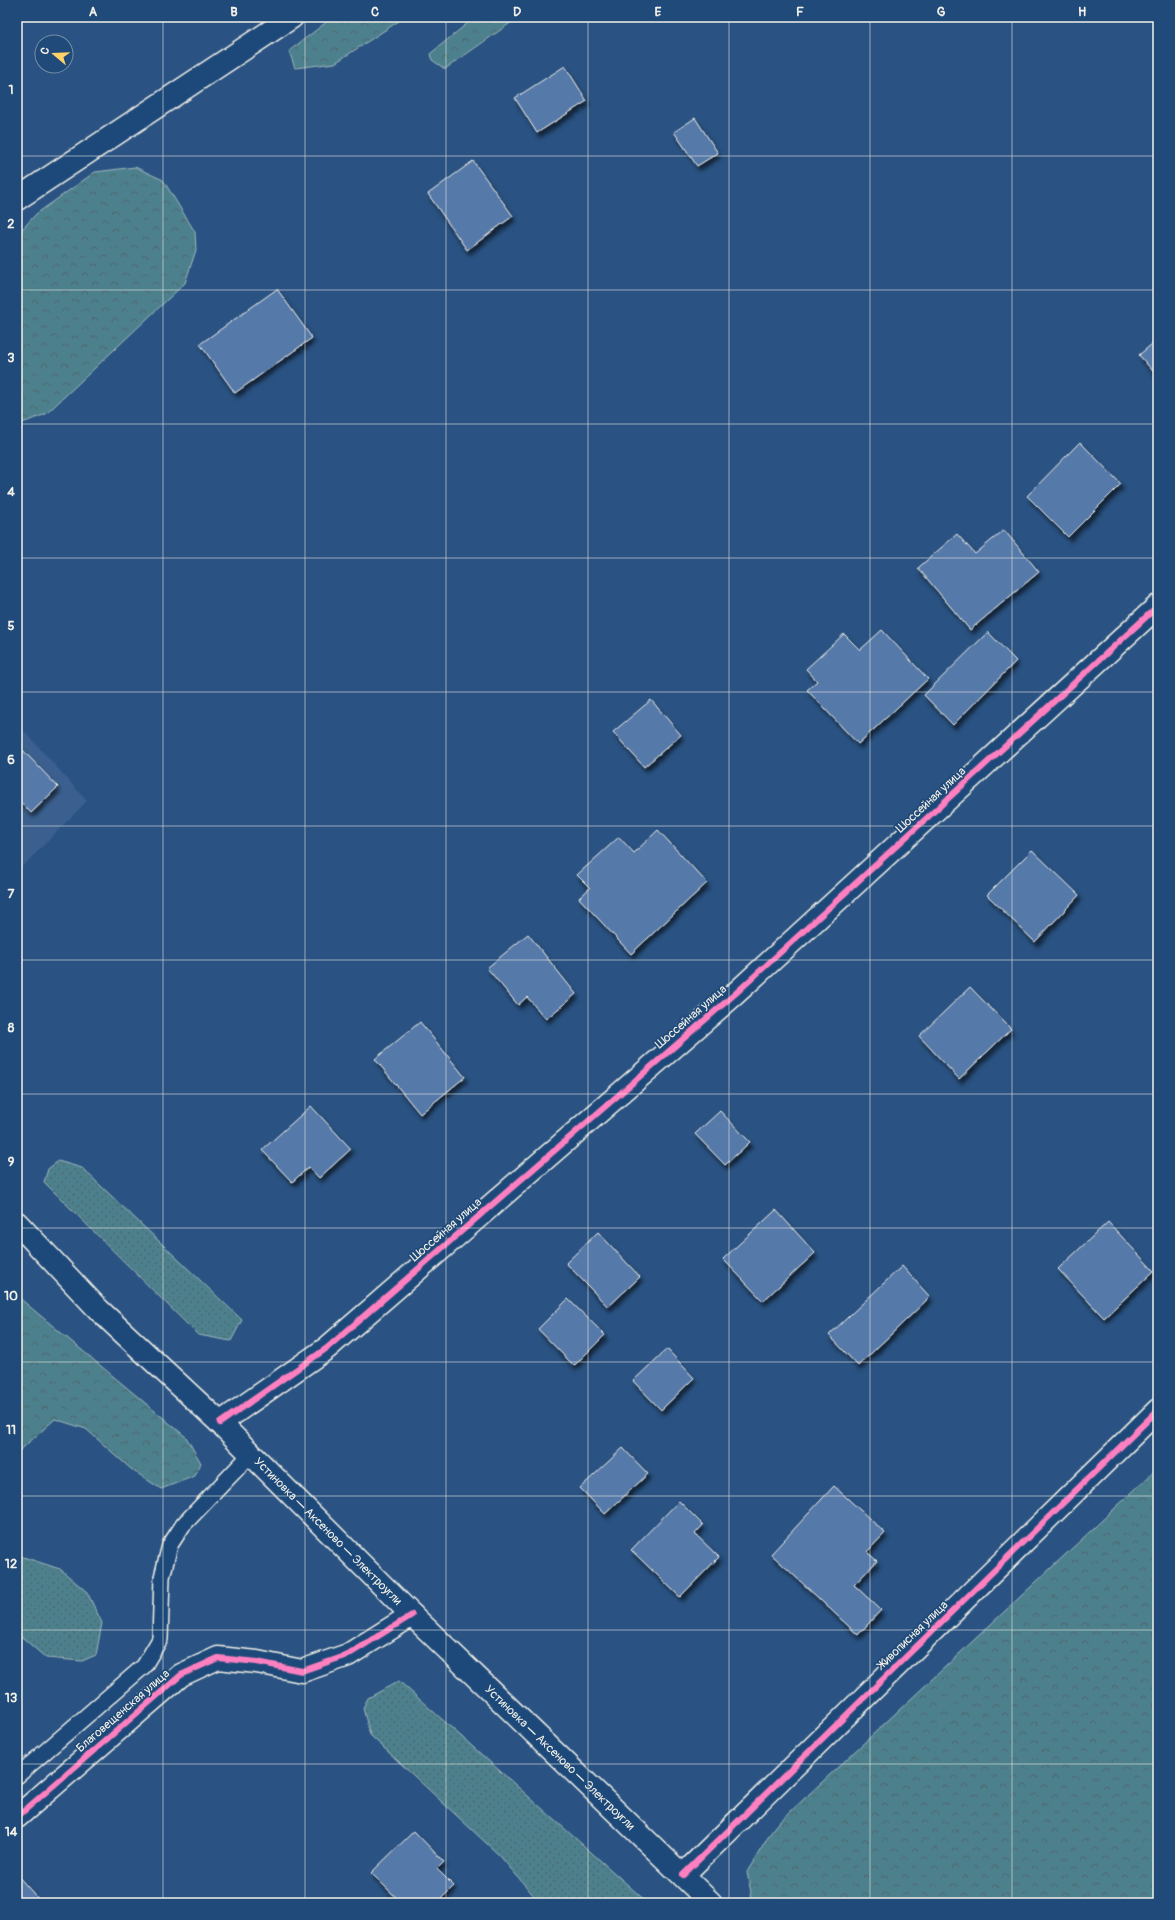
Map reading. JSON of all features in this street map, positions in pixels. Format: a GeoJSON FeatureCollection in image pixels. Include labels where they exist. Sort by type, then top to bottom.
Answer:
{"type":"FeatureCollection","features":[{"type":"Feature","properties":{"kind":"street"},"geometry":{"type":"LineString","coordinates":[[17,199],[292,17]]}},
{"type":"Feature","properties":{"kind":"street","name":"Шоссейная улица"},"geometry":{"type":"LineString","coordinates":[[220,1424],[327,1348],[736,993],[1158,606]]}},
{"type":"Feature","properties":{"kind":"street","name":"Устиновка — Аксеново — Электроугли"},"geometry":{"type":"LineString","coordinates":[[17,1223],[99,1310],[220,1424],[412,1615],[684,1875],[711,1903]]}},
{"type":"Feature","properties":{"kind":"street","name":"Живописная улица"},"geometry":{"type":"LineString","coordinates":[[684,1875],[1158,1410]]}},
{"type":"Feature","properties":{"kind":"street","name":"Благовещенская улица"},"geometry":{"type":"LineString","coordinates":[[17,1817],[181,1675],[218,1658],[256,1662],[302,1670],[348,1655],[412,1615]]}},
{"type":"Feature","properties":{"kind":"lane"},"geometry":{"type":"LineString","coordinates":[[17,1776],[144,1666],[160,1639],[162,1576],[170,1545],[182,1525],[250,1454]]}},
{"type":"Feature","properties":{"kind":"shaded area"},"geometry":{"type":"Polygon","coordinates":[[[17,723],[87,801],[17,872],[17,723]]]}},
{"type":"Feature","properties":{"kind":"green space"},"geometry":{"type":"Polygon","coordinates":[[[333,17],[405,17],[335,63],[295,68],[289,51],[333,17]]]}},
{"type":"Feature","properties":{"kind":"green space"},"geometry":{"type":"Polygon","coordinates":[[[475,17],[519,17],[445,69],[432,60],[430,54],[475,17]]]}},
{"type":"Feature","properties":{"kind":"green space"},"geometry":{"type":"Polygon","coordinates":[[[135,167],[163,180],[195,232],[196,250],[185,283],[46,414],[17,425],[17,235],[36,214],[95,172],[135,167]]]}},
{"type":"Feature","properties":{"kind":"green space"},"geometry":{"type":"Polygon","coordinates":[[[58,1161],[82,1168],[242,1320],[231,1341],[198,1335],[44,1182],[48,1169],[58,1161]]]}},
{"type":"Feature","properties":{"kind":"green space"},"geometry":{"type":"Polygon","coordinates":[[[17,1296],[186,1437],[201,1463],[195,1476],[161,1489],[131,1469],[86,1429],[55,1419],[17,1453],[17,1296]]]}},
{"type":"Feature","properties":{"kind":"green space"},"geometry":{"type":"Polygon","coordinates":[[[1158,1468],[1158,1903],[753,1903],[747,1872],[775,1826],[1158,1468]]]}},
{"type":"Feature","properties":{"kind":"green space"},"geometry":{"type":"Polygon","coordinates":[[[17,1555],[60,1569],[87,1592],[102,1623],[96,1655],[82,1661],[46,1658],[23,1638],[17,1636],[17,1555]]]}},
{"type":"Feature","properties":{"kind":"green space"},"geometry":{"type":"Polygon","coordinates":[[[399,1681],[648,1903],[540,1903],[500,1856],[370,1735],[363,1708],[368,1698],[399,1681]]]}},
{"type":"Feature","properties":{"kind":"building"},"geometry":{"type":"Polygon","coordinates":[[[565,66],[587,101],[537,133],[515,98],[565,66]]]}},
{"type":"Feature","properties":{"kind":"building"},"geometry":{"type":"Polygon","coordinates":[[[695,118],[718,153],[697,166],[674,132],[695,118]]]}},
{"type":"Feature","properties":{"kind":"building"},"geometry":{"type":"Polygon","coordinates":[[[473,161],[513,216],[467,250],[428,194],[473,161]]]}},
{"type":"Feature","properties":{"kind":"building"},"geometry":{"type":"Polygon","coordinates":[[[277,289],[312,338],[235,393],[200,344],[277,289]]]}},
{"type":"Feature","properties":{"kind":"building"},"geometry":{"type":"Polygon","coordinates":[[[1158,339],[1158,377],[1139,355],[1158,339]]]}},
{"type":"Feature","properties":{"kind":"building"},"geometry":{"type":"Polygon","coordinates":[[[1080,442],[1121,484],[1068,537],[1027,496],[1080,442]]]}},
{"type":"Feature","properties":{"kind":"building"},"geometry":{"type":"Polygon","coordinates":[[[1004,530],[1039,572],[970,630],[918,568],[957,534],[975,554],[1004,530]]]}},
{"type":"Feature","properties":{"kind":"building"},"geometry":{"type":"Polygon","coordinates":[[[882,630],[928,679],[858,744],[807,690],[817,681],[806,669],[844,634],[860,650],[882,630]]]}},
{"type":"Feature","properties":{"kind":"building"},"geometry":{"type":"Polygon","coordinates":[[[988,632],[1016,661],[953,725],[924,695],[988,632]]]}},
{"type":"Feature","properties":{"kind":"building"},"geometry":{"type":"Polygon","coordinates":[[[651,700],[681,735],[644,767],[613,732],[651,700]]]}},
{"type":"Feature","properties":{"kind":"building"},"geometry":{"type":"Polygon","coordinates":[[[17,744],[58,787],[31,813],[17,798],[17,744]]]}},
{"type":"Feature","properties":{"kind":"building"},"geometry":{"type":"Polygon","coordinates":[[[658,830],[707,883],[631,954],[579,898],[590,888],[577,875],[619,837],[634,853],[658,830]]]}},
{"type":"Feature","properties":{"kind":"building"},"geometry":{"type":"Polygon","coordinates":[[[1032,850],[1079,895],[1035,942],[987,895],[1032,850]]]}},
{"type":"Feature","properties":{"kind":"building"},"geometry":{"type":"Polygon","coordinates":[[[528,934],[576,994],[546,1019],[527,997],[518,1005],[487,968],[528,934]]]}},
{"type":"Feature","properties":{"kind":"building"},"geometry":{"type":"Polygon","coordinates":[[[970,987],[1011,1029],[959,1079],[919,1036],[970,987]]]}},
{"type":"Feature","properties":{"kind":"building"},"geometry":{"type":"Polygon","coordinates":[[[420,1022],[465,1077],[420,1114],[375,1059],[420,1022]]]}},
{"type":"Feature","properties":{"kind":"building"},"geometry":{"type":"Polygon","coordinates":[[[311,1106],[351,1149],[319,1178],[309,1167],[292,1182],[262,1150],[311,1106]]]}},
{"type":"Feature","properties":{"kind":"building"},"geometry":{"type":"Polygon","coordinates":[[[720,1111],[750,1142],[725,1165],[695,1134],[720,1111]]]}},
{"type":"Feature","properties":{"kind":"building"},"geometry":{"type":"Polygon","coordinates":[[[776,1210],[815,1253],[763,1301],[723,1259],[776,1210]]]}},
{"type":"Feature","properties":{"kind":"building"},"geometry":{"type":"Polygon","coordinates":[[[1108,1222],[1154,1271],[1104,1318],[1058,1269],[1108,1222]]]}},
{"type":"Feature","properties":{"kind":"building"},"geometry":{"type":"Polygon","coordinates":[[[598,1232],[640,1277],[608,1307],[566,1263],[598,1232]]]}},
{"type":"Feature","properties":{"kind":"building"},"geometry":{"type":"Polygon","coordinates":[[[902,1266],[930,1297],[858,1366],[829,1335],[902,1266]]]}},
{"type":"Feature","properties":{"kind":"building"},"geometry":{"type":"Polygon","coordinates":[[[568,1299],[605,1335],[574,1366],[538,1329],[568,1299]]]}},
{"type":"Feature","properties":{"kind":"building"},"geometry":{"type":"Polygon","coordinates":[[[667,1349],[694,1378],[661,1410],[633,1381],[667,1349]]]}},
{"type":"Feature","properties":{"kind":"building"},"geometry":{"type":"Polygon","coordinates":[[[623,1448],[648,1474],[605,1514],[580,1488],[623,1448]]]}},
{"type":"Feature","properties":{"kind":"building"},"geometry":{"type":"Polygon","coordinates":[[[834,1486],[885,1533],[867,1552],[877,1561],[854,1585],[881,1610],[858,1635],[771,1554],[834,1486]]]}},
{"type":"Feature","properties":{"kind":"building"},"geometry":{"type":"Polygon","coordinates":[[[679,1501],[703,1525],[695,1534],[719,1557],[680,1597],[631,1550],[679,1501]]]}},
{"type":"Feature","properties":{"kind":"building"},"geometry":{"type":"Polygon","coordinates":[[[414,1831],[444,1862],[437,1869],[454,1886],[437,1903],[402,1903],[371,1873],[414,1831]]]}},
{"type":"Feature","properties":{"kind":"building"},"geometry":{"type":"Polygon","coordinates":[[[17,1875],[42,1903],[17,1903],[17,1875]]]}},
{"type":"Feature","properties":{"kind":"cycle path"},"geometry":{"type":"LineString","coordinates":[[220,1423],[327,1348],[736,993],[1158,606]]}},
{"type":"Feature","properties":{"kind":"cycle path"},"geometry":{"type":"LineString","coordinates":[[683,1875],[1158,1410]]}},
{"type":"Feature","properties":{"kind":"cycle path"},"geometry":{"type":"LineString","coordinates":[[17,1817],[181,1675],[218,1658],[257,1662],[302,1671],[348,1655],[412,1615]]}}]}
